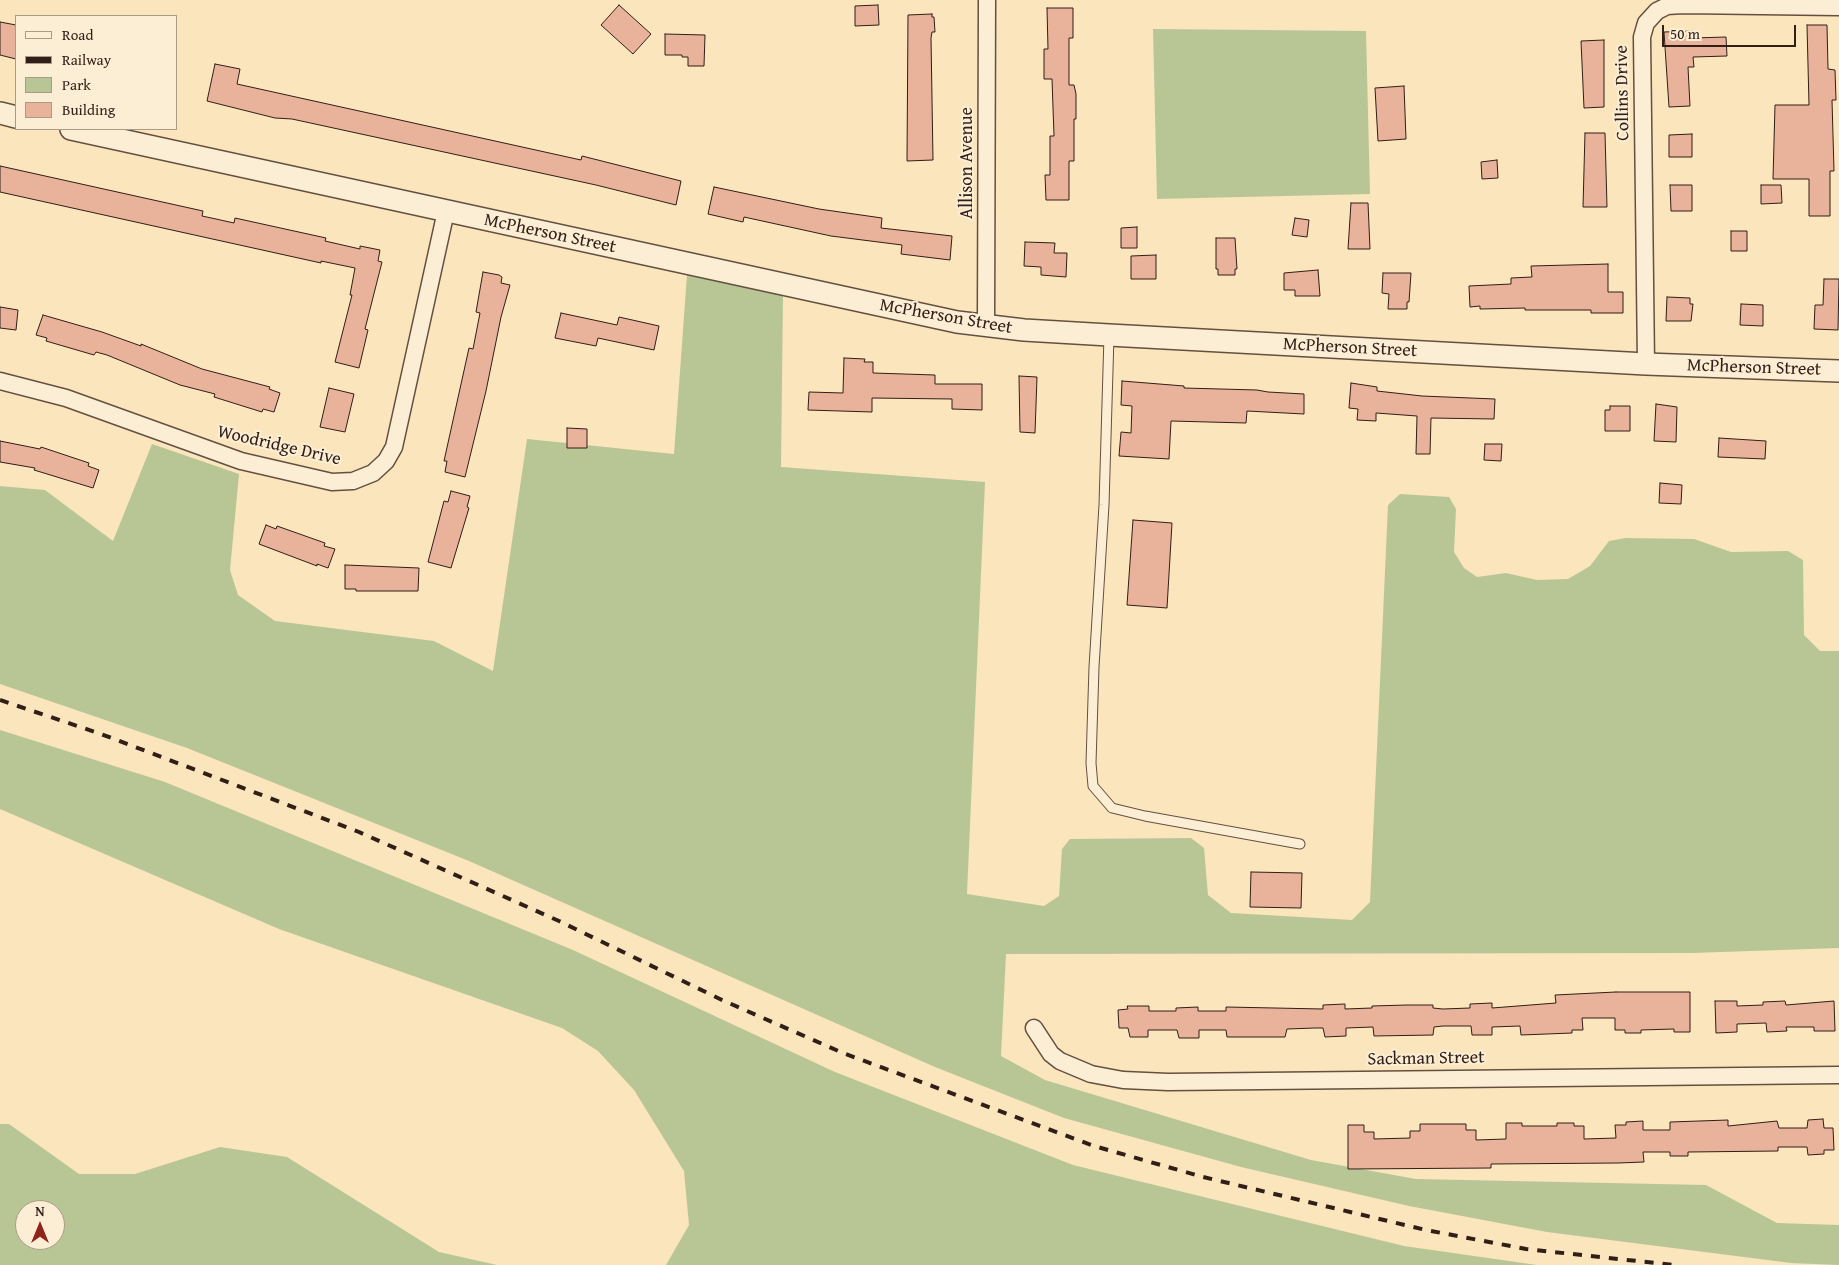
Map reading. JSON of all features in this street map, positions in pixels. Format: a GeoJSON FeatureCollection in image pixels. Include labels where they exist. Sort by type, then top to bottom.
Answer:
{"type":"FeatureCollection","features":[{"type":"Feature","properties":{"kind":"street","name":"Allison Avenue"},"geometry":{"type":"LineString","coordinates":[[986,326],[987,0]]}},
{"type":"Feature","properties":{"kind":"street","name":"Collins Drive"},"geometry":{"type":"LineString","coordinates":[[1646,364],[1642,36],[1646,24],[1657,11],[1666,6],[1839,7]]}},
{"type":"Feature","properties":{"kind":"street"},"geometry":{"type":"LineString","coordinates":[[0,113],[15,117]]}},
{"type":"Feature","properties":{"kind":"street","name":"McPherson Street"},"geometry":{"type":"LineString","coordinates":[[76,130],[929,316],[986,326],[1109,336],[1646,364],[1839,371]]}},
{"type":"Feature","properties":{"kind":"street","name":"Woodridge Drive"},"geometry":{"type":"LineString","coordinates":[[0,381],[66,398],[241,461],[332,482],[360,478],[373,473],[386,461],[394,447],[446,211]]}},
{"type":"Feature","properties":{"kind":"street","name":"Sackman Street"},"geometry":{"type":"LineString","coordinates":[[1034,1028],[1050,1054],[1060,1061],[1091,1074],[1124,1080],[1178,1082],[1839,1075]]}},
{"type":"Feature","properties":{"kind":"lane"},"geometry":{"type":"LineString","coordinates":[[1109,336],[1104,504],[1094,667],[1091,763],[1093,786],[1112,808],[1145,816],[1300,844]]}},
{"type":"Feature","properties":{"kind":"green space"},"geometry":{"type":"Polygon","coordinates":[[[1153,29],[1366,31],[1370,194],[1157,199],[1153,29]]]}},
{"type":"Feature","properties":{"kind":"green space"},"geometry":{"type":"Polygon","coordinates":[[[687,275],[783,295],[781,467],[985,482],[967,894],[1044,906],[1059,896],[1062,849],[1070,839],[1191,838],[1204,848],[1208,895],[1231,913],[1352,920],[1370,902],[1388,505],[1400,494],[1449,497],[1456,509],[1454,552],[1464,568],[1477,577],[1506,573],[1537,580],[1568,579],[1590,566],[1609,541],[1626,538],[1694,539],[1731,552],[1788,551],[1803,560],[1804,635],[1820,651],[1839,651],[1839,948],[1692,953],[1006,954],[1001,1056],[1045,1080],[1311,1160],[1416,1179],[1706,1185],[1777,1223],[1839,1225],[1839,1265],[1791,1263],[1547,1232],[1409,1206],[1241,1167],[1064,1118],[935,1067],[469,861],[187,748],[0,684],[0,486],[45,490],[113,541],[152,444],[239,474],[230,570],[238,595],[275,621],[434,641],[493,671],[527,439],[674,454],[687,275]]]}},
{"type":"Feature","properties":{"kind":"green space"},"geometry":{"type":"Polygon","coordinates":[[[0,730],[165,782],[573,950],[835,1072],[1073,1165],[1404,1246],[1537,1265],[666,1265],[689,1225],[684,1171],[634,1090],[598,1051],[562,1028],[279,929],[0,809],[0,730]]]}},
{"type":"Feature","properties":{"kind":"green space"},"geometry":{"type":"Polygon","coordinates":[[[0,1124],[9,1124],[79,1174],[135,1174],[220,1147],[287,1157],[439,1252],[497,1265],[0,1265],[0,1124]]]}},
{"type":"Feature","properties":{"kind":"building"},"geometry":{"type":"Polygon","coordinates":[[[619,5],[651,34],[633,54],[601,25],[619,5]]]}},
{"type":"Feature","properties":{"kind":"building"},"geometry":{"type":"Polygon","coordinates":[[[878,5],[879,25],[855,26],[855,6],[878,5]]]}},
{"type":"Feature","properties":{"kind":"building"},"geometry":{"type":"Polygon","coordinates":[[[1047,8],[1073,8],[1073,38],[1069,38],[1069,85],[1074,85],[1076,94],[1076,119],[1074,119],[1074,161],[1069,161],[1069,200],[1046,200],[1045,175],[1050,175],[1050,136],[1054,136],[1052,79],[1044,79],[1044,49],[1048,49],[1047,8]]]}},
{"type":"Feature","properties":{"kind":"building"},"geometry":{"type":"Polygon","coordinates":[[[932,14],[935,32],[932,32],[931,38],[933,160],[907,161],[908,15],[932,14]]]}},
{"type":"Feature","properties":{"kind":"building"},"geometry":{"type":"Polygon","coordinates":[[[0,22],[15,25],[15,59],[0,55],[0,22]]]}},
{"type":"Feature","properties":{"kind":"building"},"geometry":{"type":"Polygon","coordinates":[[[1807,25],[1827,25],[1828,69],[1835,70],[1836,100],[1832,100],[1834,171],[1830,171],[1830,216],[1809,216],[1809,179],[1773,179],[1775,105],[1809,105],[1807,25]]]}},
{"type":"Feature","properties":{"kind":"building"},"geometry":{"type":"Polygon","coordinates":[[[1693,31],[1693,38],[1726,37],[1727,56],[1693,57],[1694,67],[1688,67],[1690,106],[1669,107],[1664,32],[1693,31]]]}},
{"type":"Feature","properties":{"kind":"building"},"geometry":{"type":"Polygon","coordinates":[[[665,34],[705,35],[704,66],[688,66],[688,57],[682,57],[682,55],[665,55],[665,34]]]}},
{"type":"Feature","properties":{"kind":"building"},"geometry":{"type":"Polygon","coordinates":[[[1604,40],[1604,107],[1584,108],[1581,41],[1604,40]]]}},
{"type":"Feature","properties":{"kind":"building"},"geometry":{"type":"Polygon","coordinates":[[[215,64],[240,69],[237,84],[581,160],[582,156],[681,181],[676,205],[596,185],[292,119],[275,118],[207,101],[215,64]]]}},
{"type":"Feature","properties":{"kind":"building"},"geometry":{"type":"Polygon","coordinates":[[[1404,86],[1406,139],[1378,141],[1375,88],[1404,86]]]}},
{"type":"Feature","properties":{"kind":"building"},"geometry":{"type":"Polygon","coordinates":[[[1585,133],[1605,133],[1607,207],[1583,207],[1585,133]]]}},
{"type":"Feature","properties":{"kind":"building"},"geometry":{"type":"Polygon","coordinates":[[[1692,134],[1692,157],[1669,157],[1669,135],[1692,134]]]}},
{"type":"Feature","properties":{"kind":"building"},"geometry":{"type":"Polygon","coordinates":[[[1497,160],[1498,178],[1482,179],[1481,162],[1497,160]]]}},
{"type":"Feature","properties":{"kind":"building"},"geometry":{"type":"Polygon","coordinates":[[[0,166],[203,211],[202,216],[234,223],[235,218],[326,238],[325,241],[360,249],[360,246],[380,250],[378,261],[382,262],[365,329],[368,330],[359,368],[335,362],[352,295],[350,295],[355,268],[321,261],[321,263],[0,192],[0,166]]]}},
{"type":"Feature","properties":{"kind":"building"},"geometry":{"type":"Polygon","coordinates":[[[1670,185],[1692,185],[1692,211],[1671,211],[1670,185]]]}},
{"type":"Feature","properties":{"kind":"building"},"geometry":{"type":"Polygon","coordinates":[[[1761,185],[1781,185],[1782,203],[1761,204],[1761,185]]]}},
{"type":"Feature","properties":{"kind":"building"},"geometry":{"type":"Polygon","coordinates":[[[714,187],[819,209],[882,218],[881,228],[952,236],[950,260],[901,254],[902,245],[831,236],[744,217],[743,222],[708,214],[714,187]]]}},
{"type":"Feature","properties":{"kind":"building"},"geometry":{"type":"Polygon","coordinates":[[[1351,203],[1368,203],[1370,249],[1348,249],[1351,203]]]}},
{"type":"Feature","properties":{"kind":"building"},"geometry":{"type":"Polygon","coordinates":[[[1295,218],[1309,220],[1307,237],[1292,235],[1295,218]]]}},
{"type":"Feature","properties":{"kind":"building"},"geometry":{"type":"Polygon","coordinates":[[[1137,227],[1137,248],[1121,248],[1121,228],[1137,227]]]}},
{"type":"Feature","properties":{"kind":"building"},"geometry":{"type":"Polygon","coordinates":[[[1731,231],[1747,231],[1747,251],[1731,251],[1731,231]]]}},
{"type":"Feature","properties":{"kind":"building"},"geometry":{"type":"Polygon","coordinates":[[[1216,238],[1235,238],[1237,269],[1235,269],[1235,275],[1218,275],[1218,269],[1216,269],[1216,238]]]}},
{"type":"Feature","properties":{"kind":"building"},"geometry":{"type":"Polygon","coordinates":[[[1025,242],[1055,243],[1054,253],[1067,253],[1066,277],[1041,275],[1041,267],[1024,266],[1025,242]]]}},
{"type":"Feature","properties":{"kind":"building"},"geometry":{"type":"Polygon","coordinates":[[[1156,255],[1156,279],[1131,279],[1131,256],[1156,255]]]}},
{"type":"Feature","properties":{"kind":"building"},"geometry":{"type":"Polygon","coordinates":[[[1608,264],[1608,292],[1623,292],[1623,313],[1591,313],[1591,310],[1480,309],[1480,306],[1470,307],[1469,286],[1511,284],[1511,278],[1532,277],[1531,266],[1608,264]]]}},
{"type":"Feature","properties":{"kind":"building"},"geometry":{"type":"Polygon","coordinates":[[[1318,270],[1320,296],[1295,296],[1295,290],[1284,290],[1284,273],[1318,270]]]}},
{"type":"Feature","properties":{"kind":"building"},"geometry":{"type":"Polygon","coordinates":[[[483,272],[499,275],[502,277],[501,283],[510,285],[465,477],[445,472],[447,461],[444,461],[469,348],[473,349],[480,313],[476,312],[483,272]]]}},
{"type":"Feature","properties":{"kind":"building"},"geometry":{"type":"Polygon","coordinates":[[[1383,273],[1411,273],[1407,309],[1388,309],[1389,294],[1382,293],[1383,273]]]}},
{"type":"Feature","properties":{"kind":"building"},"geometry":{"type":"Polygon","coordinates":[[[1824,279],[1839,279],[1838,330],[1814,329],[1815,305],[1823,305],[1824,279]]]}},
{"type":"Feature","properties":{"kind":"building"},"geometry":{"type":"Polygon","coordinates":[[[1667,297],[1690,298],[1690,304],[1693,304],[1691,321],[1666,321],[1667,297]]]}},
{"type":"Feature","properties":{"kind":"building"},"geometry":{"type":"Polygon","coordinates":[[[1741,304],[1763,305],[1763,326],[1740,325],[1741,304]]]}},
{"type":"Feature","properties":{"kind":"building"},"geometry":{"type":"Polygon","coordinates":[[[0,307],[18,310],[16,330],[0,328],[0,307]]]}},
{"type":"Feature","properties":{"kind":"building"},"geometry":{"type":"Polygon","coordinates":[[[561,313],[617,325],[619,317],[659,326],[654,350],[598,338],[596,346],[555,338],[561,313]]]}},
{"type":"Feature","properties":{"kind":"building"},"geometry":{"type":"Polygon","coordinates":[[[43,315],[102,332],[141,346],[141,344],[202,369],[270,387],[269,389],[280,393],[274,412],[263,409],[262,412],[214,397],[215,394],[180,385],[107,355],[96,352],[94,355],[46,341],[47,338],[36,335],[43,315]]]}},
{"type":"Feature","properties":{"kind":"building"},"geometry":{"type":"Polygon","coordinates":[[[844,358],[865,359],[864,362],[873,362],[873,373],[935,375],[935,384],[982,384],[982,410],[952,409],[952,399],[872,398],[872,412],[808,410],[809,392],[843,393],[844,358]]]}},
{"type":"Feature","properties":{"kind":"building"},"geometry":{"type":"Polygon","coordinates":[[[1019,376],[1037,377],[1035,433],[1020,432],[1019,376]]]}},
{"type":"Feature","properties":{"kind":"building"},"geometry":{"type":"Polygon","coordinates":[[[1122,381],[1184,386],[1184,388],[1257,390],[1304,394],[1304,414],[1247,411],[1246,423],[1171,421],[1169,459],[1119,456],[1121,432],[1131,433],[1132,406],[1121,405],[1122,381]]]}},
{"type":"Feature","properties":{"kind":"building"},"geometry":{"type":"Polygon","coordinates":[[[1351,383],[1377,387],[1377,391],[1422,396],[1495,399],[1494,419],[1431,418],[1430,454],[1416,454],[1417,416],[1376,413],[1376,421],[1357,420],[1358,409],[1349,408],[1351,383]]]}},
{"type":"Feature","properties":{"kind":"building"},"geometry":{"type":"Polygon","coordinates":[[[329,388],[354,394],[345,432],[320,427],[329,388]]]}},
{"type":"Feature","properties":{"kind":"building"},"geometry":{"type":"Polygon","coordinates":[[[1656,404],[1677,407],[1676,442],[1654,441],[1656,404]]]}},
{"type":"Feature","properties":{"kind":"building"},"geometry":{"type":"Polygon","coordinates":[[[1610,406],[1630,406],[1630,431],[1605,431],[1605,410],[1610,410],[1610,406]]]}},
{"type":"Feature","properties":{"kind":"building"},"geometry":{"type":"Polygon","coordinates":[[[567,428],[587,429],[587,448],[567,448],[567,428]]]}},
{"type":"Feature","properties":{"kind":"building"},"geometry":{"type":"Polygon","coordinates":[[[1719,438],[1766,441],[1765,459],[1718,457],[1719,438]]]}},
{"type":"Feature","properties":{"kind":"building"},"geometry":{"type":"Polygon","coordinates":[[[0,441],[40,449],[41,447],[89,463],[88,466],[99,470],[93,488],[34,470],[35,468],[0,462],[0,441]]]}},
{"type":"Feature","properties":{"kind":"building"},"geometry":{"type":"Polygon","coordinates":[[[1485,444],[1502,444],[1501,461],[1484,460],[1485,444]]]}},
{"type":"Feature","properties":{"kind":"building"},"geometry":{"type":"Polygon","coordinates":[[[1660,483],[1682,485],[1681,504],[1659,503],[1660,483]]]}},
{"type":"Feature","properties":{"kind":"building"},"geometry":{"type":"Polygon","coordinates":[[[451,491],[470,496],[467,507],[469,508],[451,568],[428,562],[444,501],[448,502],[451,491]]]}},
{"type":"Feature","properties":{"kind":"building"},"geometry":{"type":"Polygon","coordinates":[[[1133,520],[1172,523],[1167,608],[1127,605],[1133,520]]]}},
{"type":"Feature","properties":{"kind":"building"},"geometry":{"type":"Polygon","coordinates":[[[266,525],[276,529],[277,526],[325,543],[324,546],[335,549],[328,568],[317,564],[317,566],[259,544],[266,525]]]}},
{"type":"Feature","properties":{"kind":"building"},"geometry":{"type":"Polygon","coordinates":[[[345,565],[419,568],[418,591],[356,591],[356,589],[345,589],[345,565]]]}},
{"type":"Feature","properties":{"kind":"building"},"geometry":{"type":"Polygon","coordinates":[[[1251,872],[1302,873],[1301,908],[1250,907],[1251,872]]]}},
{"type":"Feature","properties":{"kind":"building"},"geometry":{"type":"Polygon","coordinates":[[[1616,992],[1690,992],[1690,1032],[1674,1032],[1674,1029],[1641,1030],[1641,1033],[1625,1033],[1625,1030],[1615,1030],[1615,1018],[1582,1018],[1583,1030],[1572,1030],[1572,1033],[1521,1035],[1520,1026],[1492,1027],[1492,1035],[1472,1035],[1471,1026],[1443,1026],[1434,1027],[1433,1035],[1374,1036],[1373,1027],[1346,1028],[1346,1036],[1325,1037],[1323,1028],[1315,1028],[1287,1029],[1285,1037],[1227,1037],[1226,1030],[1199,1030],[1199,1038],[1179,1038],[1177,1030],[1148,1030],[1148,1037],[1130,1037],[1128,1028],[1119,1028],[1118,1010],[1128,1009],[1127,1006],[1149,1006],[1149,1011],[1176,1011],[1176,1008],[1198,1007],[1198,1011],[1226,1011],[1226,1007],[1323,1009],[1323,1005],[1345,1004],[1345,1009],[1372,1008],[1372,1006],[1433,1005],[1433,1008],[1443,1009],[1470,1008],[1470,1004],[1492,1003],[1492,1008],[1556,1003],[1555,995],[1616,992]]]}},
{"type":"Feature","properties":{"kind":"building"},"geometry":{"type":"Polygon","coordinates":[[[1715,1001],[1737,1001],[1737,1006],[1763,1005],[1763,1002],[1785,1001],[1786,1005],[1834,1001],[1835,1031],[1814,1031],[1814,1027],[1786,1027],[1787,1031],[1767,1032],[1766,1023],[1737,1024],[1737,1032],[1716,1033],[1715,1001]]]}},
{"type":"Feature","properties":{"kind":"building"},"geometry":{"type":"Polygon","coordinates":[[[1823,1119],[1824,1128],[1833,1128],[1834,1150],[1824,1150],[1824,1154],[1808,1155],[1807,1147],[1778,1147],[1778,1151],[1688,1152],[1688,1156],[1670,1156],[1670,1152],[1643,1152],[1644,1162],[1491,1164],[1491,1168],[1348,1169],[1348,1125],[1364,1125],[1364,1132],[1374,1132],[1374,1139],[1410,1138],[1410,1131],[1420,1131],[1420,1124],[1466,1124],[1466,1130],[1476,1130],[1476,1140],[1506,1139],[1506,1123],[1522,1123],[1522,1126],[1557,1126],[1557,1123],[1574,1123],[1574,1126],[1584,1126],[1584,1139],[1616,1138],[1615,1125],[1626,1125],[1626,1122],[1643,1121],[1643,1130],[1670,1130],[1670,1122],[1728,1120],[1728,1126],[1777,1121],[1779,1128],[1807,1128],[1808,1120],[1823,1119]]]}},
{"type":"Feature","properties":{"kind":"railway"},"geometry":{"type":"LineString","coordinates":[[0,700],[101,734],[359,832],[559,921],[722,1000],[843,1053],[1094,1146],[1203,1177],[1426,1230],[1526,1249],[1674,1265]]}}]}
